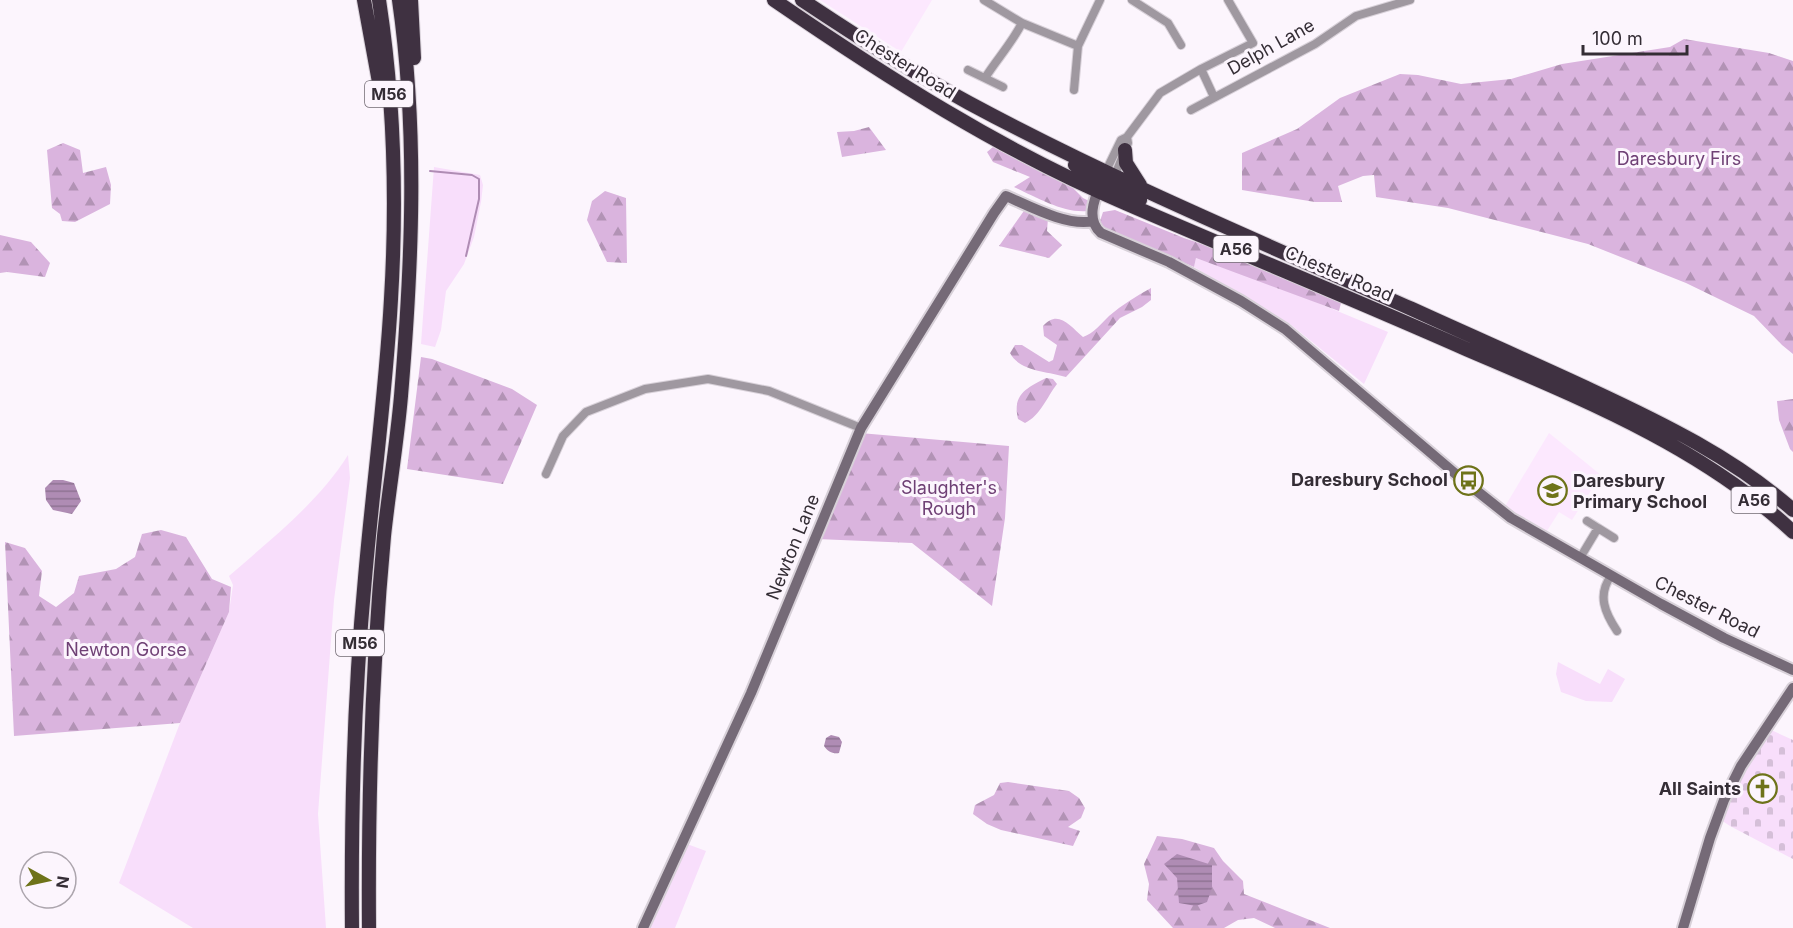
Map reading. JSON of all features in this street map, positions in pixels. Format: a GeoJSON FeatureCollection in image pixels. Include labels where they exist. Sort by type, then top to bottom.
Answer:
{"type":"FeatureCollection","features":[{"type":"Feature","properties":{"kind":"highway"},"geometry":{"type":"LineString","coordinates":[[364,0],[374,49],[393,188]]}},
{"type":"Feature","properties":{"kind":"highway","name":"M56"},"geometry":{"type":"LineString","coordinates":[[352,928],[353,793],[359,647],[387,359],[393,234],[390,100],[379,0]]}},
{"type":"Feature","properties":{"kind":"highway","name":"M56"},"geometry":{"type":"LineString","coordinates":[[369,928],[369,792],[375,648],[384,536],[401,398],[410,264],[412,190],[409,104],[399,0]]}},
{"type":"Feature","properties":{"kind":"highway"},"geometry":{"type":"LineString","coordinates":[[411,0],[418,137],[412,190]]}},
{"type":"Feature","properties":{"kind":"highway","name":"Chester Road"},"geometry":{"type":"LineString","coordinates":[[774,0],[874,67],[1030,158],[1106,183],[1142,187],[1636,411],[1721,458],[1766,488],[1793,510]]}},
{"type":"Feature","properties":{"kind":"highway","name":"Chester Road"},"geometry":{"type":"LineString","coordinates":[[802,0],[913,70],[1003,120],[1106,183],[1214,240],[1482,355],[1627,421],[1713,470],[1793,532]]}},
{"type":"Feature","properties":{"kind":"highway"},"geometry":{"type":"LineString","coordinates":[[1126,143],[1126,164],[1142,187]]}},
{"type":"Feature","properties":{"kind":"street"},"geometry":{"type":"LineString","coordinates":[[984,0],[1022,23],[1078,46]]}},
{"type":"Feature","properties":{"kind":"street"},"geometry":{"type":"LineString","coordinates":[[1132,0],[1168,23],[1181,45]]}},
{"type":"Feature","properties":{"kind":"street","name":"Delph Lane"},"geometry":{"type":"LineString","coordinates":[[1106,183],[1126,143],[1160,93],[1253,43],[1228,0]]}},
{"type":"Feature","properties":{"kind":"street","name":"Delph Lane"},"geometry":{"type":"LineString","coordinates":[[1191,110],[1315,44],[1356,16],[1410,0]]}},
{"type":"Feature","properties":{"kind":"street"},"geometry":{"type":"LineString","coordinates":[[1074,90],[1078,46],[1098,1]]}},
{"type":"Feature","properties":{"kind":"street"},"geometry":{"type":"LineString","coordinates":[[985,78],[1013,40],[1022,23]]}},
{"type":"Feature","properties":{"kind":"street","name":"Delph Lane"},"geometry":{"type":"LineString","coordinates":[[1201,69],[1214,96]]}},
{"type":"Feature","properties":{"kind":"street"},"geometry":{"type":"LineString","coordinates":[[968,70],[1003,87]]}},
{"type":"Feature","properties":{"kind":"street","name":"Delph Lane"},"geometry":{"type":"LineString","coordinates":[[1093,218],[1121,140],[1126,143]]}},
{"type":"Feature","properties":{"kind":"street","name":"Newton Lane"},"geometry":{"type":"LineString","coordinates":[[643,928],[747,701],[861,428],[1006,196],[1068,220],[1081,223],[1093,218]]}},
{"type":"Feature","properties":{"kind":"street","name":"Chester Road"},"geometry":{"type":"LineString","coordinates":[[1093,218],[1095,227],[1101,233],[1169,261],[1241,301],[1285,329],[1492,504],[1611,576],[1724,638],[1793,670]]}},
{"type":"Feature","properties":{"kind":"street"},"geometry":{"type":"LineString","coordinates":[[546,474],[563,436],[586,412],[645,389],[708,379],[769,391],[861,428]]}},
{"type":"Feature","properties":{"kind":"street"},"geometry":{"type":"LineString","coordinates":[[1587,521],[1614,538]]}},
{"type":"Feature","properties":{"kind":"street"},"geometry":{"type":"LineString","coordinates":[[1580,558],[1598,528]]}},
{"type":"Feature","properties":{"kind":"street"},"geometry":{"type":"LineString","coordinates":[[1611,576],[1605,588],[1603,607],[1617,631]]}},
{"type":"Feature","properties":{"kind":"street"},"geometry":{"type":"LineString","coordinates":[[1683,928],[1724,800],[1741,766],[1793,688]]}},
{"type":"Feature","properties":{"kind":"shaded area"},"geometry":{"type":"Polygon","coordinates":[[[820,0],[932,0],[901,52],[820,0]]]}},
{"type":"Feature","properties":{"kind":"shaded area","name":"Daresbury Primary School"},"geometry":{"type":"Polygon","coordinates":[[[1549,433],[1601,475],[1572,520],[1559,512],[1545,534],[1504,508],[1549,433]]]}},
{"type":"Feature","properties":{"kind":"shaded area"},"geometry":{"type":"Polygon","coordinates":[[[53,480],[74,483],[81,501],[72,514],[53,510],[46,500],[45,488],[53,480]]]}},
{"type":"Feature","properties":{"kind":"shaded area"},"geometry":{"type":"Polygon","coordinates":[[[831,735],[839,737],[842,742],[839,753],[831,752],[824,746],[826,738],[831,735]]]}},
{"type":"Feature","properties":{"kind":"shaded area"},"geometry":{"type":"Polygon","coordinates":[[[1177,854],[1212,865],[1212,888],[1207,902],[1196,906],[1179,903],[1177,878],[1164,864],[1177,854]]]}},
{"type":"Feature","properties":{"kind":"green space","name":"Daresbury Firs"},"geometry":{"type":"Polygon","coordinates":[[[1684,39],[1769,53],[1793,61],[1793,354],[1754,316],[1686,283],[1588,244],[1448,208],[1376,197],[1374,175],[1363,176],[1338,186],[1342,202],[1315,202],[1242,190],[1242,153],[1297,129],[1340,98],[1400,74],[1418,75],[1461,84],[1511,79],[1562,64],[1670,47],[1684,39]]]}},
{"type":"Feature","properties":{"kind":"green space"},"geometry":{"type":"Polygon","coordinates":[[[869,127],[886,150],[842,157],[837,132],[869,127]]]}},
{"type":"Feature","properties":{"kind":"green space"},"geometry":{"type":"Polygon","coordinates":[[[63,143],[80,150],[83,173],[106,167],[111,185],[110,204],[75,222],[62,221],[60,214],[52,208],[47,150],[63,143]]]}},
{"type":"Feature","properties":{"kind":"green space"},"geometry":{"type":"Polygon","coordinates":[[[993,147],[1073,188],[1091,202],[1087,211],[1059,207],[1014,187],[1030,177],[993,162],[987,152],[993,147]]]}},
{"type":"Feature","properties":{"kind":"green space"},"geometry":{"type":"Polygon","coordinates":[[[434,167],[480,175],[483,185],[474,237],[464,264],[446,291],[441,330],[435,347],[421,344],[434,167]]]}},
{"type":"Feature","properties":{"kind":"green space"},"geometry":{"type":"Polygon","coordinates":[[[605,191],[626,198],[627,263],[607,262],[587,220],[592,201],[605,191]]]}},
{"type":"Feature","properties":{"kind":"green space"},"geometry":{"type":"Polygon","coordinates":[[[1026,208],[1048,218],[1047,231],[1062,245],[1049,258],[999,246],[1026,208]]]}},
{"type":"Feature","properties":{"kind":"green space"},"geometry":{"type":"Polygon","coordinates":[[[1115,210],[1222,251],[1341,303],[1339,311],[1196,258],[1194,267],[1111,232],[1099,224],[1103,212],[1115,210]]]}},
{"type":"Feature","properties":{"kind":"green space"},"geometry":{"type":"Polygon","coordinates":[[[0,235],[31,242],[50,263],[45,277],[0,273],[0,235]]]}},
{"type":"Feature","properties":{"kind":"green space"},"geometry":{"type":"Polygon","coordinates":[[[1196,258],[1289,291],[1388,332],[1364,384],[1290,324],[1194,267],[1196,258]]]}},
{"type":"Feature","properties":{"kind":"green space"},"geometry":{"type":"Polygon","coordinates":[[[1151,288],[1151,300],[1120,318],[1066,377],[1020,364],[1010,353],[1015,345],[1022,345],[1049,362],[1053,360],[1057,345],[1044,336],[1043,326],[1048,321],[1059,319],[1064,321],[1083,337],[1094,331],[1124,304],[1151,288]]]}},
{"type":"Feature","properties":{"kind":"green space"},"geometry":{"type":"Polygon","coordinates":[[[421,357],[512,389],[537,405],[503,484],[407,469],[421,357]]]}},
{"type":"Feature","properties":{"kind":"green space"},"geometry":{"type":"Polygon","coordinates":[[[1046,378],[1053,379],[1057,384],[1039,411],[1025,423],[1018,419],[1019,398],[1027,389],[1046,378]]]}},
{"type":"Feature","properties":{"kind":"green space"},"geometry":{"type":"Polygon","coordinates":[[[1793,399],[1793,452],[1779,420],[1777,401],[1793,399]]]}},
{"type":"Feature","properties":{"kind":"green space","name":"Slaughter's Rough"},"geometry":{"type":"Polygon","coordinates":[[[860,433],[1009,446],[1005,518],[992,606],[912,543],[817,539],[860,433]]]}},
{"type":"Feature","properties":{"kind":"green space"},"geometry":{"type":"Polygon","coordinates":[[[348,455],[350,478],[334,600],[318,814],[326,928],[193,928],[119,883],[180,723],[229,612],[233,585],[229,576],[308,505],[348,455]]]}},
{"type":"Feature","properties":{"kind":"green space","name":"Newton Gorse"},"geometry":{"type":"Polygon","coordinates":[[[161,530],[186,537],[212,579],[231,587],[229,612],[180,723],[14,736],[5,542],[25,548],[42,571],[39,596],[56,607],[74,593],[79,576],[116,569],[135,557],[142,534],[161,530]]]}},
{"type":"Feature","properties":{"kind":"green space"},"geometry":{"type":"Polygon","coordinates":[[[1558,662],[1600,684],[1608,669],[1625,679],[1612,702],[1586,701],[1561,692],[1556,674],[1558,662]]]}},
{"type":"Feature","properties":{"kind":"green space"},"geometry":{"type":"Polygon","coordinates":[[[1769,729],[1793,740],[1793,859],[1718,818],[1769,729]]]}},
{"type":"Feature","properties":{"kind":"green space"},"geometry":{"type":"Polygon","coordinates":[[[1008,782],[1069,791],[1079,798],[1085,808],[1081,818],[1068,827],[1080,831],[1073,846],[1001,830],[973,814],[975,805],[994,795],[1000,783],[1008,782]]]}},
{"type":"Feature","properties":{"kind":"green space"},"geometry":{"type":"Polygon","coordinates":[[[1157,836],[1182,839],[1214,848],[1223,861],[1243,881],[1244,894],[1330,928],[1275,928],[1254,918],[1238,920],[1224,928],[1173,928],[1147,900],[1149,884],[1144,864],[1157,836]]]}},
{"type":"Feature","properties":{"kind":"green space"},"geometry":{"type":"Polygon","coordinates":[[[687,844],[706,851],[675,928],[647,928],[687,844]]]}},
{"type":"Feature","properties":{"kind":"waterway"},"geometry":{"type":"LineString","coordinates":[[430,171],[472,175],[479,179],[479,199],[466,256]]}},
{"type":"Feature","properties":{"kind":"place","name":"Daresbury School"},"geometry":{"type":"Point","coordinates":[1469,480]}},
{"type":"Feature","properties":{"kind":"place","name":"Daresbury Primary School"},"geometry":{"type":"Point","coordinates":[1552,491]}},
{"type":"Feature","properties":{"kind":"place","name":"All Saints"},"geometry":{"type":"Point","coordinates":[1762,789]}}]}
